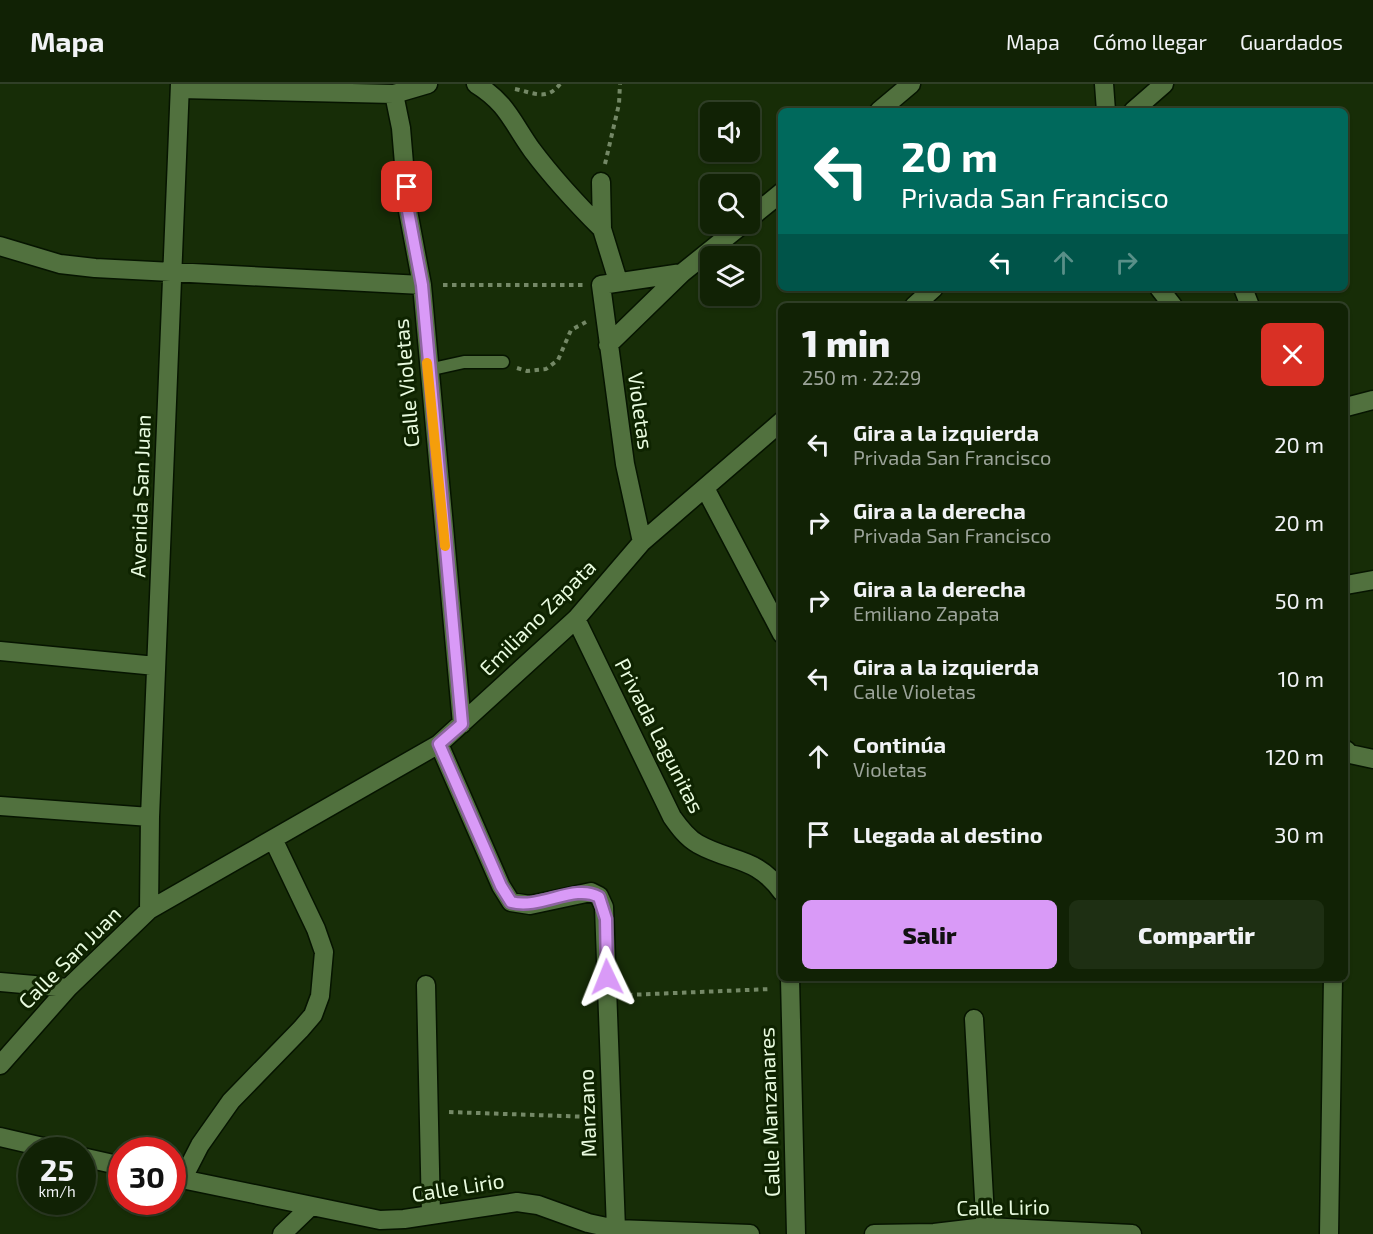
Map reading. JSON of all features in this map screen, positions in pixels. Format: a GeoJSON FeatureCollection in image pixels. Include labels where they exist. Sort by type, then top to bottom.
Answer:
{"type":"FeatureCollection","features":[{"type":"Feature","properties":{"kind":"street"},"geometry":{"type":"LineString","coordinates":[[180,87],[394,94],[428,84]]}},
{"type":"Feature","properties":{"kind":"street"},"geometry":{"type":"LineString","coordinates":[[476,84],[490,93],[508,111],[531,149],[569,196],[602,229]]}},
{"type":"Feature","properties":{"kind":"street"},"geometry":{"type":"LineString","coordinates":[[883,108],[911,84]]}},
{"type":"Feature","properties":{"kind":"street"},"geometry":{"type":"LineString","coordinates":[[1104,84],[1106,108]]}},
{"type":"Feature","properties":{"kind":"street"},"geometry":{"type":"LineString","coordinates":[[1136,108],[1164,84]]}},
{"type":"Feature","properties":{"kind":"street","name":"Avenida San Juan"},"geometry":{"type":"LineString","coordinates":[[149,910],[150,817],[180,87]]}},
{"type":"Feature","properties":{"kind":"street"},"geometry":{"type":"LineString","coordinates":[[0,246],[60,264],[422,285],[408,211],[401,128],[394,94]]}},
{"type":"Feature","properties":{"kind":"street","name":"Violetas"},"geometry":{"type":"LineString","coordinates":[[601,182],[602,229],[610,283],[604,312],[625,464],[642,542]]}},
{"type":"Feature","properties":{"kind":"street"},"geometry":{"type":"LineString","coordinates":[[760,210],[778,195]]}},
{"type":"Feature","properties":{"kind":"street"},"geometry":{"type":"LineString","coordinates":[[608,345],[682,273],[731,234]]}},
{"type":"Feature","properties":{"kind":"street"},"geometry":{"type":"LineString","coordinates":[[610,283],[682,273]]}},
{"type":"Feature","properties":{"kind":"street","name":"Calle Violetas"},"geometry":{"type":"LineString","coordinates":[[422,285],[462,724]]}},
{"type":"Feature","properties":{"kind":"street"},"geometry":{"type":"LineString","coordinates":[[917,303],[931,291]]}},
{"type":"Feature","properties":{"kind":"street"},"geometry":{"type":"LineString","coordinates":[[1161,291],[1171,303]]}},
{"type":"Feature","properties":{"kind":"street"},"geometry":{"type":"LineString","coordinates":[[1348,406],[1373,400]]}},
{"type":"Feature","properties":{"kind":"street","name":"Emiliano Zapata"},"geometry":{"type":"LineString","coordinates":[[149,910],[274,841],[439,744],[576,619],[642,542],[778,424]]}},
{"type":"Feature","properties":{"kind":"street"},"geometry":{"type":"LineString","coordinates":[[705,488],[778,626]]}},
{"type":"Feature","properties":{"kind":"street"},"geometry":{"type":"LineString","coordinates":[[1348,585],[1373,580]]}},
{"type":"Feature","properties":{"kind":"street","name":"Privada Lagunitas"},"geometry":{"type":"LineString","coordinates":[[576,619],[672,818],[696,843],[756,866],[778,886]]}},
{"type":"Feature","properties":{"kind":"street"},"geometry":{"type":"LineString","coordinates":[[0,651],[156,666]]}},
{"type":"Feature","properties":{"kind":"street","name":"Manzano"},"geometry":{"type":"LineString","coordinates":[[439,744],[501,886],[511,902],[530,905],[581,892],[591,892],[599,897],[606,919],[610,1118],[616,1229]]}},
{"type":"Feature","properties":{"kind":"street"},"geometry":{"type":"LineString","coordinates":[[1348,756],[1373,759]]}},
{"type":"Feature","properties":{"kind":"street"},"geometry":{"type":"LineString","coordinates":[[0,806],[150,817]]}},
{"type":"Feature","properties":{"kind":"street"},"geometry":{"type":"LineString","coordinates":[[186,1166],[224,1110],[313,1015],[320,996],[324,952],[316,929],[274,841]]}},
{"type":"Feature","properties":{"kind":"street","name":"Calle San Juan"},"geometry":{"type":"LineString","coordinates":[[0,1065],[68,988],[149,910]]}},
{"type":"Feature","properties":{"kind":"street"},"geometry":{"type":"LineString","coordinates":[[1329,1234],[1333,981]]}},
{"type":"Feature","properties":{"kind":"street"},"geometry":{"type":"LineString","coordinates":[[0,982],[68,988]]}},
{"type":"Feature","properties":{"kind":"street","name":"Calle Manzanares"},"geometry":{"type":"LineString","coordinates":[[789,983],[796,1234]]}},
{"type":"Feature","properties":{"kind":"street"},"geometry":{"type":"LineString","coordinates":[[426,985],[431,1215]]}},
{"type":"Feature","properties":{"kind":"street"},"geometry":{"type":"LineString","coordinates":[[974,1018],[986,1230]]}},
{"type":"Feature","properties":{"kind":"street"},"geometry":{"type":"LineString","coordinates":[[0,1137],[18,1141]]}},
{"type":"Feature","properties":{"kind":"street","name":"Calle Lirio"},"geometry":{"type":"LineString","coordinates":[[186,1181],[380,1220],[517,1202],[538,1205],[588,1223],[616,1229],[750,1234]]}},
{"type":"Feature","properties":{"kind":"street"},"geometry":{"type":"LineString","coordinates":[[282,1234],[310,1207]]}},
{"type":"Feature","properties":{"kind":"street","name":"Calle Lirio"},"geometry":{"type":"LineString","coordinates":[[874,1234],[986,1230],[1132,1234]]}},
{"type":"Feature","properties":{"kind":"lane"},"geometry":{"type":"LineString","coordinates":[[428,370],[464,362],[503,362]]}},
{"type":"Feature","properties":{"kind":"path"},"geometry":{"type":"LineString","coordinates":[[514,88],[545,95],[554,92],[560,84]]}},
{"type":"Feature","properties":{"kind":"path"},"geometry":{"type":"LineString","coordinates":[[601,182],[619,104],[620,84]]}},
{"type":"Feature","properties":{"kind":"path"},"geometry":{"type":"LineString","coordinates":[[422,285],[610,283]]}},
{"type":"Feature","properties":{"kind":"path"},"geometry":{"type":"LineString","coordinates":[[503,362],[527,371],[546,369],[558,360],[571,330],[604,312]]}},
{"type":"Feature","properties":{"kind":"path"},"geometry":{"type":"LineString","coordinates":[[608,996],[789,983]]}},
{"type":"Feature","properties":{"kind":"path"},"geometry":{"type":"LineString","coordinates":[[428,1112],[610,1118]]}},
{"type":"Feature","properties":{"kind":"slow traffic"},"geometry":{"type":"LineString","coordinates":[[427,363],[445,546]]}},
{"type":"Feature","properties":{"kind":"route"},"geometry":{"type":"LineString","coordinates":[[407,187],[408,211],[422,285],[462,724],[439,744],[505,896],[511,902],[530,905],[581,892],[591,892],[599,897],[606,919],[607,977]]}}]}
